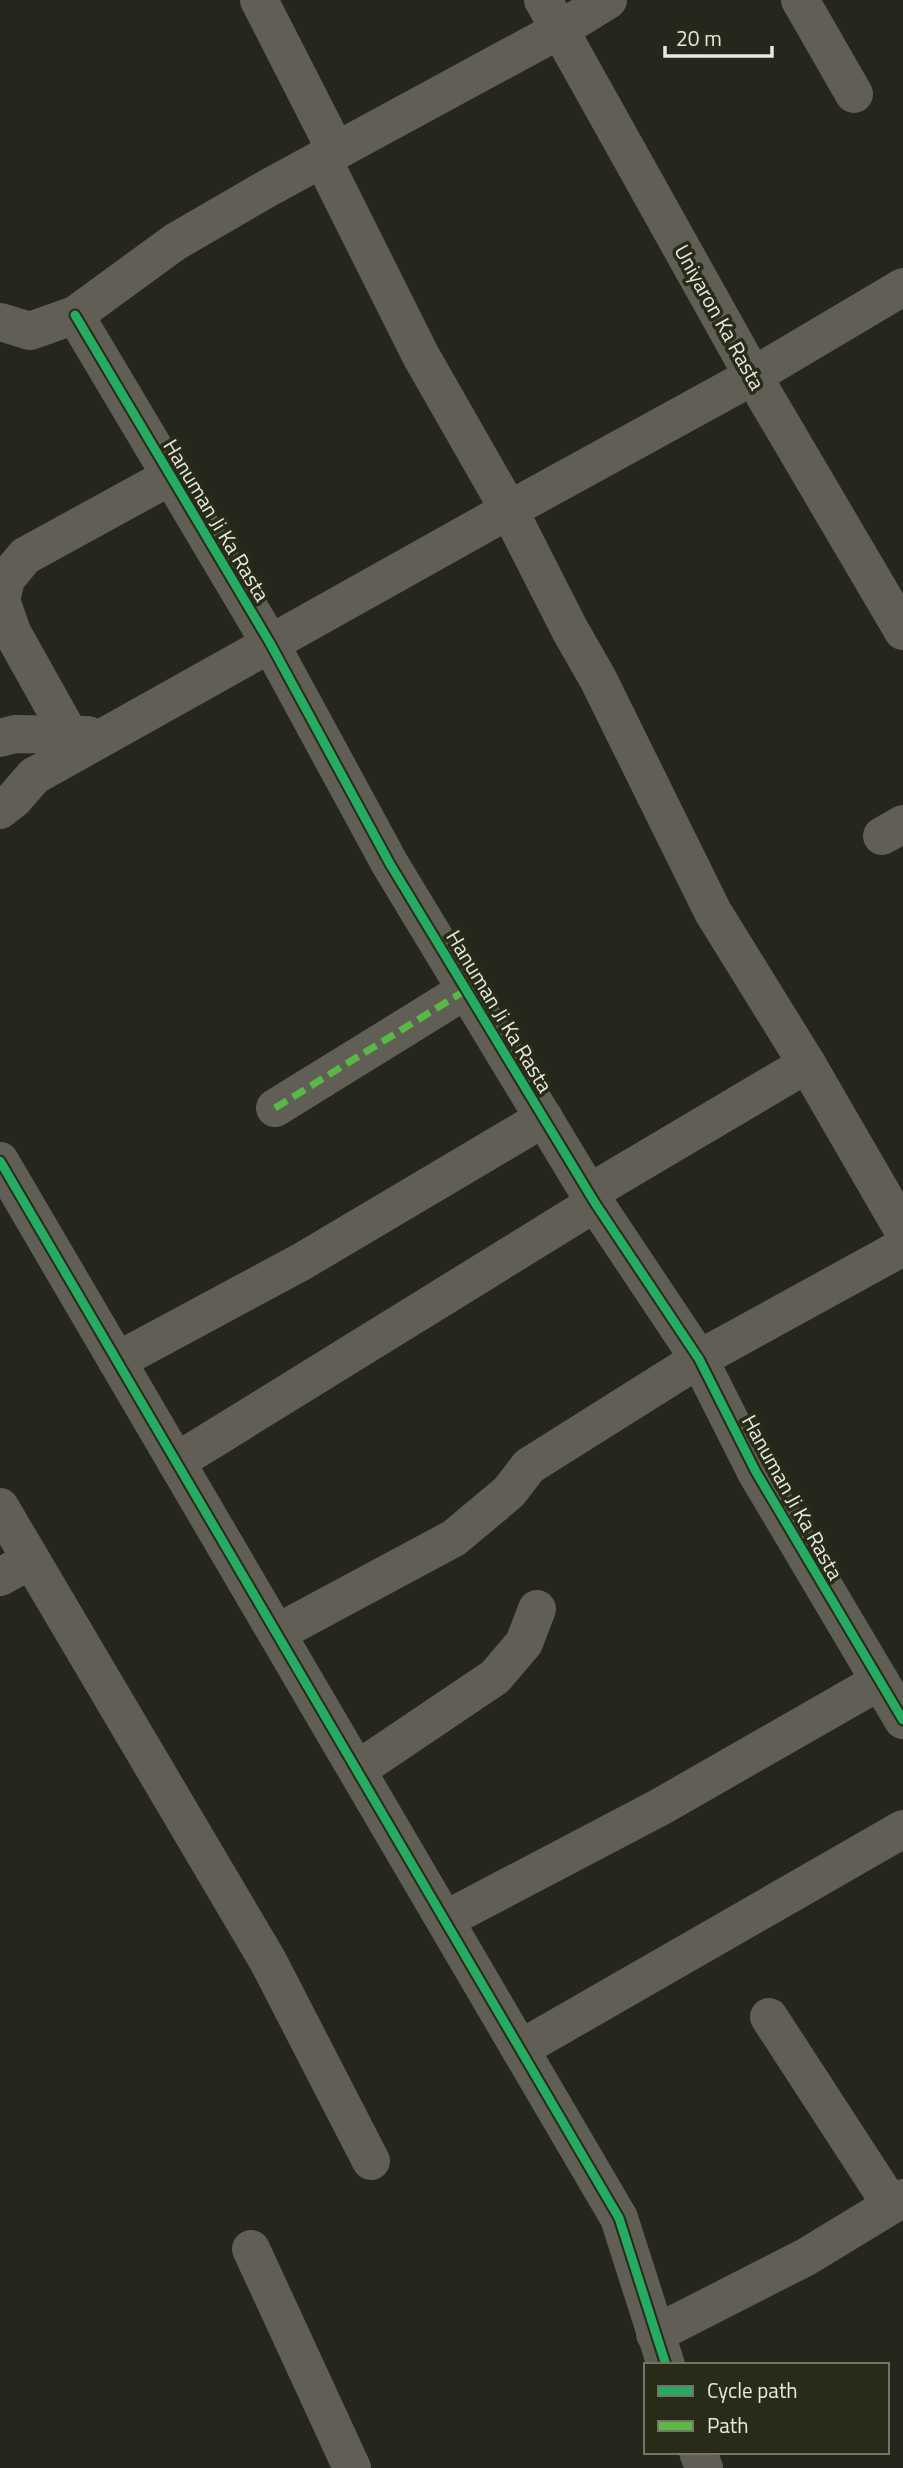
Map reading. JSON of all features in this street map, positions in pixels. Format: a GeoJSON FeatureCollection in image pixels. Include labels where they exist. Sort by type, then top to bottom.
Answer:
{"type":"FeatureCollection","features":[{"type":"Feature","properties":{"kind":"street"},"geometry":{"type":"LineString","coordinates":[[259,0],[421,356],[509,510],[598,679],[684,859],[903,1230]]}},
{"type":"Feature","properties":{"kind":"street"},"geometry":{"type":"LineString","coordinates":[[0,322],[30,331],[75,315],[175,242],[329,155],[552,15],[608,0]]}},
{"type":"Feature","properties":{"kind":"street"},"geometry":{"type":"LineString","coordinates":[[800,0],[855,94]]}},
{"type":"Feature","properties":{"kind":"street","name":"Uniyaron Ka Rasta"},"geometry":{"type":"LineString","coordinates":[[552,15],[753,376],[903,631]]}},
{"type":"Feature","properties":{"kind":"street"},"geometry":{"type":"LineString","coordinates":[[0,810],[34,776],[88,735],[270,643],[753,376],[903,287]]}},
{"type":"Feature","properties":{"kind":"street","name":"Hanuman Ji Ka Rasta"},"geometry":{"type":"LineString","coordinates":[[75,315],[270,643],[390,864],[592,1198],[699,1359],[756,1472],[902,1718]]}},
{"type":"Feature","properties":{"kind":"street"},"geometry":{"type":"LineString","coordinates":[[88,735],[12,632],[1,600],[6,579],[25,556],[171,477]]}},
{"type":"Feature","properties":{"kind":"street"},"geometry":{"type":"LineString","coordinates":[[2,732],[88,735]]}},
{"type":"Feature","properties":{"kind":"street"},"geometry":{"type":"LineString","coordinates":[[275,1108],[466,990]]}},
{"type":"Feature","properties":{"kind":"street"},"geometry":{"type":"LineString","coordinates":[[176,1462],[807,1064]]}},
{"type":"Feature","properties":{"kind":"street"},"geometry":{"type":"LineString","coordinates":[[117,1361],[301,1262],[544,1118]]}},
{"type":"Feature","properties":{"kind":"street"},"geometry":{"type":"LineString","coordinates":[[0,1161],[619,2218],[661,2350],[897,2202],[769,2017]]}},
{"type":"Feature","properties":{"kind":"street"},"geometry":{"type":"LineString","coordinates":[[277,1633],[454,1538],[509,1492],[529,1465],[699,1359],[903,1247]]}},
{"type":"Feature","properties":{"kind":"street"},"geometry":{"type":"LineString","coordinates":[[0,1507],[16,1569],[268,1961],[371,2161]]}},
{"type":"Feature","properties":{"kind":"street"},"geometry":{"type":"LineString","coordinates":[[357,1770],[495,1677],[524,1643],[537,1609]]}},
{"type":"Feature","properties":{"kind":"street"},"geometry":{"type":"LineString","coordinates":[[444,1920],[660,1807],[880,1681]]}},
{"type":"Feature","properties":{"kind":"street"},"geometry":{"type":"LineString","coordinates":[[520,2049],[903,1829]]}},
{"type":"Feature","properties":{"kind":"street"},"geometry":{"type":"LineString","coordinates":[[251,2249],[352,2468]]}},
{"type":"Feature","properties":{"kind":"marked path"},"geometry":{"type":"LineString","coordinates":[[275,1108],[466,990]]}},
{"type":"Feature","properties":{"kind":"cycle path"},"geometry":{"type":"LineString","coordinates":[[75,315],[270,643],[390,864],[595,1203],[699,1359],[756,1472],[903,1720]]}},
{"type":"Feature","properties":{"kind":"cycle path"},"geometry":{"type":"LineString","coordinates":[[0,1161],[619,2218],[665,2363]]}}]}
